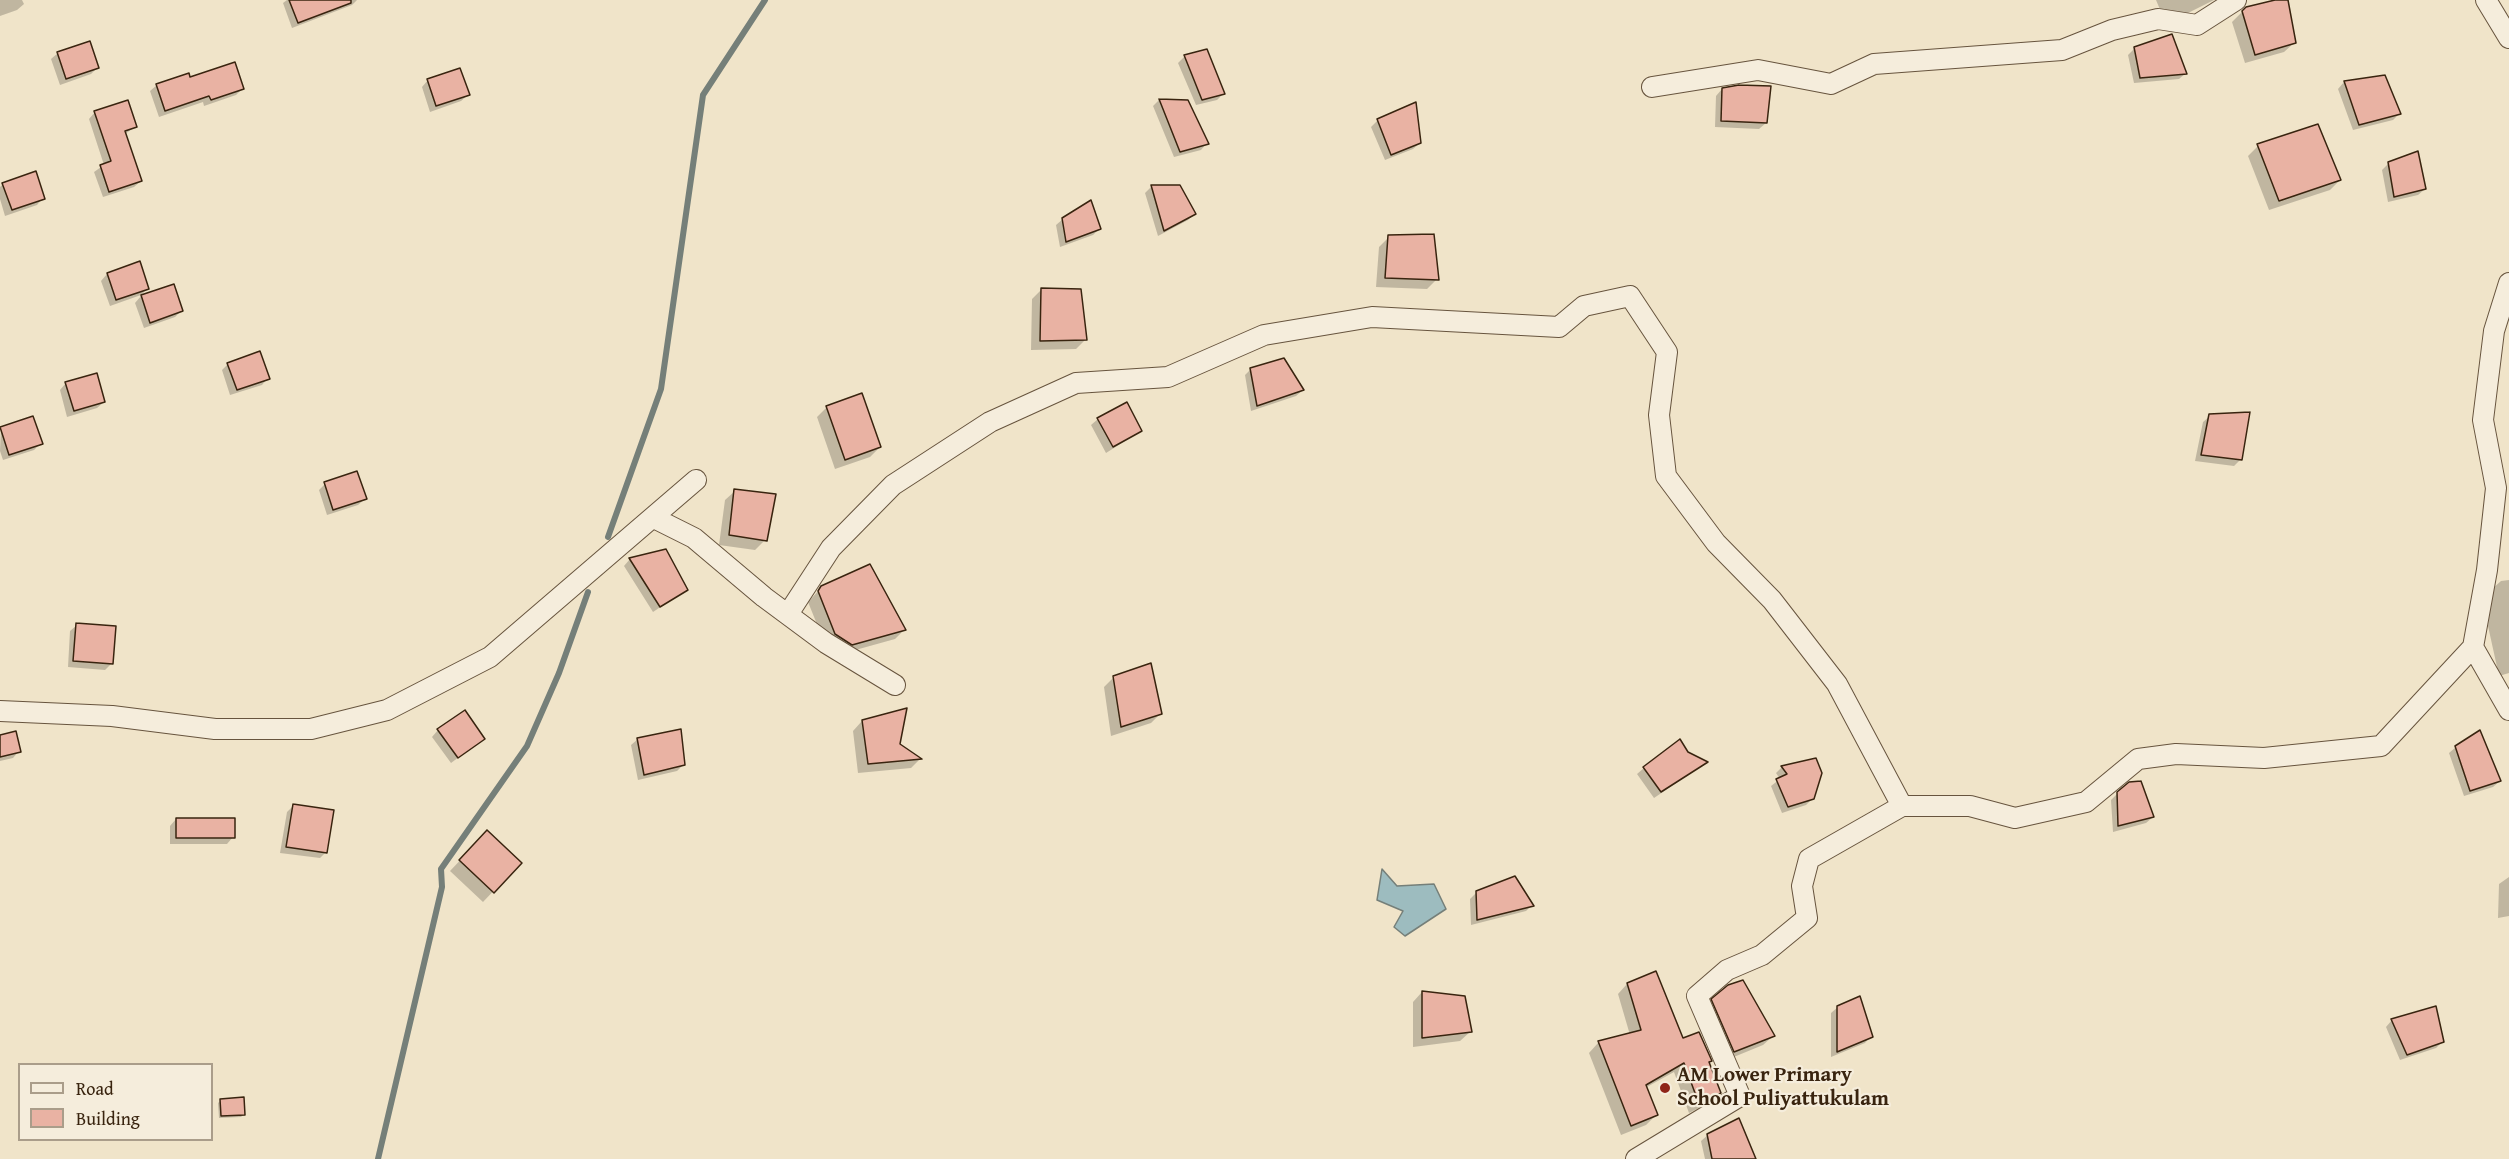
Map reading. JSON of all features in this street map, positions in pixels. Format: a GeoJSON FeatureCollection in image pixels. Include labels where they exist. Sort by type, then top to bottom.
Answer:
{"type":"FeatureCollection","features":[{"type":"Feature","properties":{"kind":"street"},"geometry":{"type":"LineString","coordinates":[[1652,87],[1758,70],[1831,84],[1874,64],[2062,50],[2112,30],[2158,19],[2198,25],[2236,0]]}},
{"type":"Feature","properties":{"kind":"street"},"geometry":{"type":"LineString","coordinates":[[2486,0],[2509,38]]}},
{"type":"Feature","properties":{"kind":"street"},"geometry":{"type":"LineString","coordinates":[[1636,1159],[1740,1096],[1698,996],[1727,970],[1762,956],[1807,918],[1802,886],[1809,859],[1902,806],[1970,806],[2015,818],[2086,802],[2138,759],[2176,754],[2264,758],[2381,746],[2473,647],[2500,524],[2496,488],[2483,420],[2494,332],[2509,282]]}},
{"type":"Feature","properties":{"kind":"street"},"geometry":{"type":"LineString","coordinates":[[788,614],[831,548],[893,485],[990,422],[1076,383],[1168,377],[1264,335],[1372,316],[1558,327],[1584,306],[1630,296],[1667,352],[1659,415],[1666,476],[1716,543],[1772,600],[1837,684],[1902,806]]}},
{"type":"Feature","properties":{"kind":"street"},"geometry":{"type":"LineString","coordinates":[[0,711],[112,716],[215,729],[311,729],[387,710],[490,657],[696,480]]}},
{"type":"Feature","properties":{"kind":"street"},"geometry":{"type":"LineString","coordinates":[[654,518],[694,538],[826,643],[895,685]]}},
{"type":"Feature","properties":{"kind":"street"},"geometry":{"type":"LineString","coordinates":[[2473,647],[2509,710]]}},
{"type":"Feature","properties":{"kind":"water"},"geometry":{"type":"Polygon","coordinates":[[[1382,869],[1397,886],[1434,884],[1446,909],[1405,936],[1394,927],[1403,911],[1377,900],[1382,869]]]}},
{"type":"Feature","properties":{"kind":"building"},"geometry":{"type":"Polygon","coordinates":[[[289,0],[351,0],[351,3],[298,23],[289,0]]]}},
{"type":"Feature","properties":{"kind":"building"},"geometry":{"type":"Polygon","coordinates":[[[2275,0],[2288,0],[2296,43],[2255,55],[2242,11],[2246,7],[2275,0]]]}},
{"type":"Feature","properties":{"kind":"building"},"geometry":{"type":"Polygon","coordinates":[[[2172,34],[2187,74],[2140,78],[2134,47],[2172,34]]]}},
{"type":"Feature","properties":{"kind":"building"},"geometry":{"type":"Polygon","coordinates":[[[90,41],[99,68],[66,79],[57,52],[90,41]]]}},
{"type":"Feature","properties":{"kind":"building"},"geometry":{"type":"Polygon","coordinates":[[[1207,49],[1225,94],[1202,100],[1184,55],[1207,49]]]}},
{"type":"Feature","properties":{"kind":"building"},"geometry":{"type":"Polygon","coordinates":[[[235,62],[244,89],[211,100],[209,96],[165,111],[156,84],[189,73],[190,77],[235,62]]]}},
{"type":"Feature","properties":{"kind":"building"},"geometry":{"type":"Polygon","coordinates":[[[460,68],[470,95],[436,106],[427,79],[460,68]]]}},
{"type":"Feature","properties":{"kind":"building"},"geometry":{"type":"Polygon","coordinates":[[[2385,75],[2401,114],[2359,125],[2344,81],[2385,75]]]}},
{"type":"Feature","properties":{"kind":"building"},"geometry":{"type":"Polygon","coordinates":[[[1739,85],[1771,86],[1767,123],[1721,121],[1722,88],[1739,85]]]}},
{"type":"Feature","properties":{"kind":"building"},"geometry":{"type":"Polygon","coordinates":[[[1159,99],[1188,100],[1209,144],[1180,152],[1159,99]]]}},
{"type":"Feature","properties":{"kind":"building"},"geometry":{"type":"Polygon","coordinates":[[[128,100],[137,127],[125,131],[142,181],[109,192],[100,165],[111,161],[94,111],[128,100]]]}},
{"type":"Feature","properties":{"kind":"building"},"geometry":{"type":"Polygon","coordinates":[[[1416,102],[1421,143],[1391,155],[1377,119],[1416,102]]]}},
{"type":"Feature","properties":{"kind":"building"},"geometry":{"type":"Polygon","coordinates":[[[2318,124],[2341,180],[2279,201],[2257,144],[2318,124]]]}},
{"type":"Feature","properties":{"kind":"building"},"geometry":{"type":"Polygon","coordinates":[[[2418,151],[2426,189],[2394,197],[2388,162],[2418,151]]]}},
{"type":"Feature","properties":{"kind":"building"},"geometry":{"type":"Polygon","coordinates":[[[36,171],[45,199],[12,210],[2,183],[36,171]]]}},
{"type":"Feature","properties":{"kind":"building"},"geometry":{"type":"Polygon","coordinates":[[[1151,185],[1180,185],[1196,214],[1164,231],[1151,185]]]}},
{"type":"Feature","properties":{"kind":"building"},"geometry":{"type":"Polygon","coordinates":[[[1091,200],[1101,229],[1066,242],[1062,218],[1091,200]]]}},
{"type":"Feature","properties":{"kind":"building"},"geometry":{"type":"Polygon","coordinates":[[[1434,234],[1439,280],[1385,278],[1388,235],[1434,234]]]}},
{"type":"Feature","properties":{"kind":"building"},"geometry":{"type":"Polygon","coordinates":[[[140,261],[149,289],[116,300],[107,273],[140,261]]]}},
{"type":"Feature","properties":{"kind":"building"},"geometry":{"type":"Polygon","coordinates":[[[174,284],[183,311],[150,323],[141,295],[174,284]]]}},
{"type":"Feature","properties":{"kind":"building"},"geometry":{"type":"Polygon","coordinates":[[[1041,288],[1081,289],[1087,340],[1040,341],[1041,288]]]}},
{"type":"Feature","properties":{"kind":"building"},"geometry":{"type":"Polygon","coordinates":[[[260,351],[270,379],[237,390],[227,363],[260,351]]]}},
{"type":"Feature","properties":{"kind":"building"},"geometry":{"type":"Polygon","coordinates":[[[1284,358],[1304,390],[1257,406],[1250,368],[1284,358]]]}},
{"type":"Feature","properties":{"kind":"building"},"geometry":{"type":"Polygon","coordinates":[[[97,373],[105,402],[74,411],[65,382],[97,373]]]}},
{"type":"Feature","properties":{"kind":"building"},"geometry":{"type":"Polygon","coordinates":[[[862,393],[881,447],[845,460],[826,406],[862,393]]]}},
{"type":"Feature","properties":{"kind":"building"},"geometry":{"type":"Polygon","coordinates":[[[1127,402],[1142,431],[1113,447],[1097,418],[1127,402]]]}},
{"type":"Feature","properties":{"kind":"building"},"geometry":{"type":"Polygon","coordinates":[[[2250,412],[2242,460],[2201,455],[2209,414],[2250,412]]]}},
{"type":"Feature","properties":{"kind":"building"},"geometry":{"type":"Polygon","coordinates":[[[33,416],[43,444],[9,455],[0,427],[33,416]]]}},
{"type":"Feature","properties":{"kind":"building"},"geometry":{"type":"Polygon","coordinates":[[[357,471],[367,499],[333,510],[324,482],[357,471]]]}},
{"type":"Feature","properties":{"kind":"building"},"geometry":{"type":"Polygon","coordinates":[[[734,489],[776,494],[767,541],[729,535],[734,489]]]}},
{"type":"Feature","properties":{"kind":"building"},"geometry":{"type":"Polygon","coordinates":[[[666,549],[688,590],[660,607],[629,558],[666,549]]]}},
{"type":"Feature","properties":{"kind":"building"},"geometry":{"type":"Polygon","coordinates":[[[870,564],[906,630],[852,645],[835,634],[818,591],[821,586],[870,564]]]}},
{"type":"Feature","properties":{"kind":"building"},"geometry":{"type":"Polygon","coordinates":[[[76,623],[116,626],[113,664],[73,661],[76,623]]]}},
{"type":"Feature","properties":{"kind":"building"},"geometry":{"type":"Polygon","coordinates":[[[1151,663],[1162,714],[1121,727],[1113,676],[1151,663]]]}},
{"type":"Feature","properties":{"kind":"building"},"geometry":{"type":"Polygon","coordinates":[[[907,708],[900,744],[922,759],[868,764],[862,720],[907,708]]]}},
{"type":"Feature","properties":{"kind":"building"},"geometry":{"type":"Polygon","coordinates":[[[465,710],[485,739],[458,758],[437,729],[465,710]]]}},
{"type":"Feature","properties":{"kind":"building"},"geometry":{"type":"Polygon","coordinates":[[[681,729],[685,765],[644,775],[637,738],[681,729]]]}},
{"type":"Feature","properties":{"kind":"building"},"geometry":{"type":"Polygon","coordinates":[[[2480,730],[2501,781],[2470,791],[2455,746],[2480,730]]]}},
{"type":"Feature","properties":{"kind":"building"},"geometry":{"type":"Polygon","coordinates":[[[16,731],[21,752],[0,757],[0,735],[16,731]]]}},
{"type":"Feature","properties":{"kind":"building"},"geometry":{"type":"Polygon","coordinates":[[[1680,739],[1688,752],[1708,762],[1661,792],[1643,767],[1680,739]]]}},
{"type":"Feature","properties":{"kind":"building"},"geometry":{"type":"Polygon","coordinates":[[[1816,758],[1822,773],[1814,799],[1788,807],[1776,779],[1787,774],[1781,766],[1816,758]]]}},
{"type":"Feature","properties":{"kind":"building"},"geometry":{"type":"Polygon","coordinates":[[[2141,781],[2154,817],[2118,826],[2117,792],[2129,782],[2141,781]]]}},
{"type":"Feature","properties":{"kind":"building"},"geometry":{"type":"Polygon","coordinates":[[[293,804],[334,810],[327,853],[286,847],[293,804]]]}},
{"type":"Feature","properties":{"kind":"building"},"geometry":{"type":"Polygon","coordinates":[[[176,818],[235,818],[235,838],[176,838],[176,818]]]}},
{"type":"Feature","properties":{"kind":"building"},"geometry":{"type":"Polygon","coordinates":[[[487,830],[522,863],[494,893],[459,860],[487,830]]]}},
{"type":"Feature","properties":{"kind":"building"},"geometry":{"type":"Polygon","coordinates":[[[1515,876],[1534,906],[1477,920],[1476,891],[1515,876]]]}},
{"type":"Feature","properties":{"kind":"building"},"geometry":{"type":"Polygon","coordinates":[[[1656,971],[1683,1038],[1699,1032],[1712,1061],[1709,1062],[1721,1093],[1699,1104],[1684,1063],[1646,1085],[1658,1115],[1631,1126],[1598,1041],[1641,1030],[1627,983],[1656,971]]]}},
{"type":"Feature","properties":{"kind":"building"},"geometry":{"type":"Polygon","coordinates":[[[1743,980],[1775,1036],[1734,1052],[1711,999],[1728,985],[1743,980]]]}},
{"type":"Feature","properties":{"kind":"building"},"geometry":{"type":"Polygon","coordinates":[[[1422,991],[1465,996],[1472,1032],[1422,1038],[1422,991]]]}},
{"type":"Feature","properties":{"kind":"building"},"geometry":{"type":"Polygon","coordinates":[[[1860,996],[1873,1037],[1837,1052],[1837,1006],[1860,996]]]}},
{"type":"Feature","properties":{"kind":"building"},"geometry":{"type":"Polygon","coordinates":[[[2436,1006],[2444,1042],[2407,1055],[2391,1019],[2436,1006]]]}},
{"type":"Feature","properties":{"kind":"building"},"geometry":{"type":"Polygon","coordinates":[[[244,1097],[245,1115],[221,1116],[220,1099],[244,1097]]]}},
{"type":"Feature","properties":{"kind":"building"},"geometry":{"type":"Polygon","coordinates":[[[1739,1118],[1756,1159],[1712,1159],[1707,1134],[1739,1118]]]}},
{"type":"Feature","properties":{"kind":"waterway"},"geometry":{"type":"LineString","coordinates":[[608,537],[661,389],[703,95],[765,0]]}},
{"type":"Feature","properties":{"kind":"waterway"},"geometry":{"type":"LineString","coordinates":[[378,1159],[442,887],[441,869],[527,746],[559,673],[588,592]]}},
{"type":"Feature","properties":{"kind":"place","name":"AM Lower Primary School Puliyattukulam"},"geometry":{"type":"Point","coordinates":[1665,1088]}}]}
